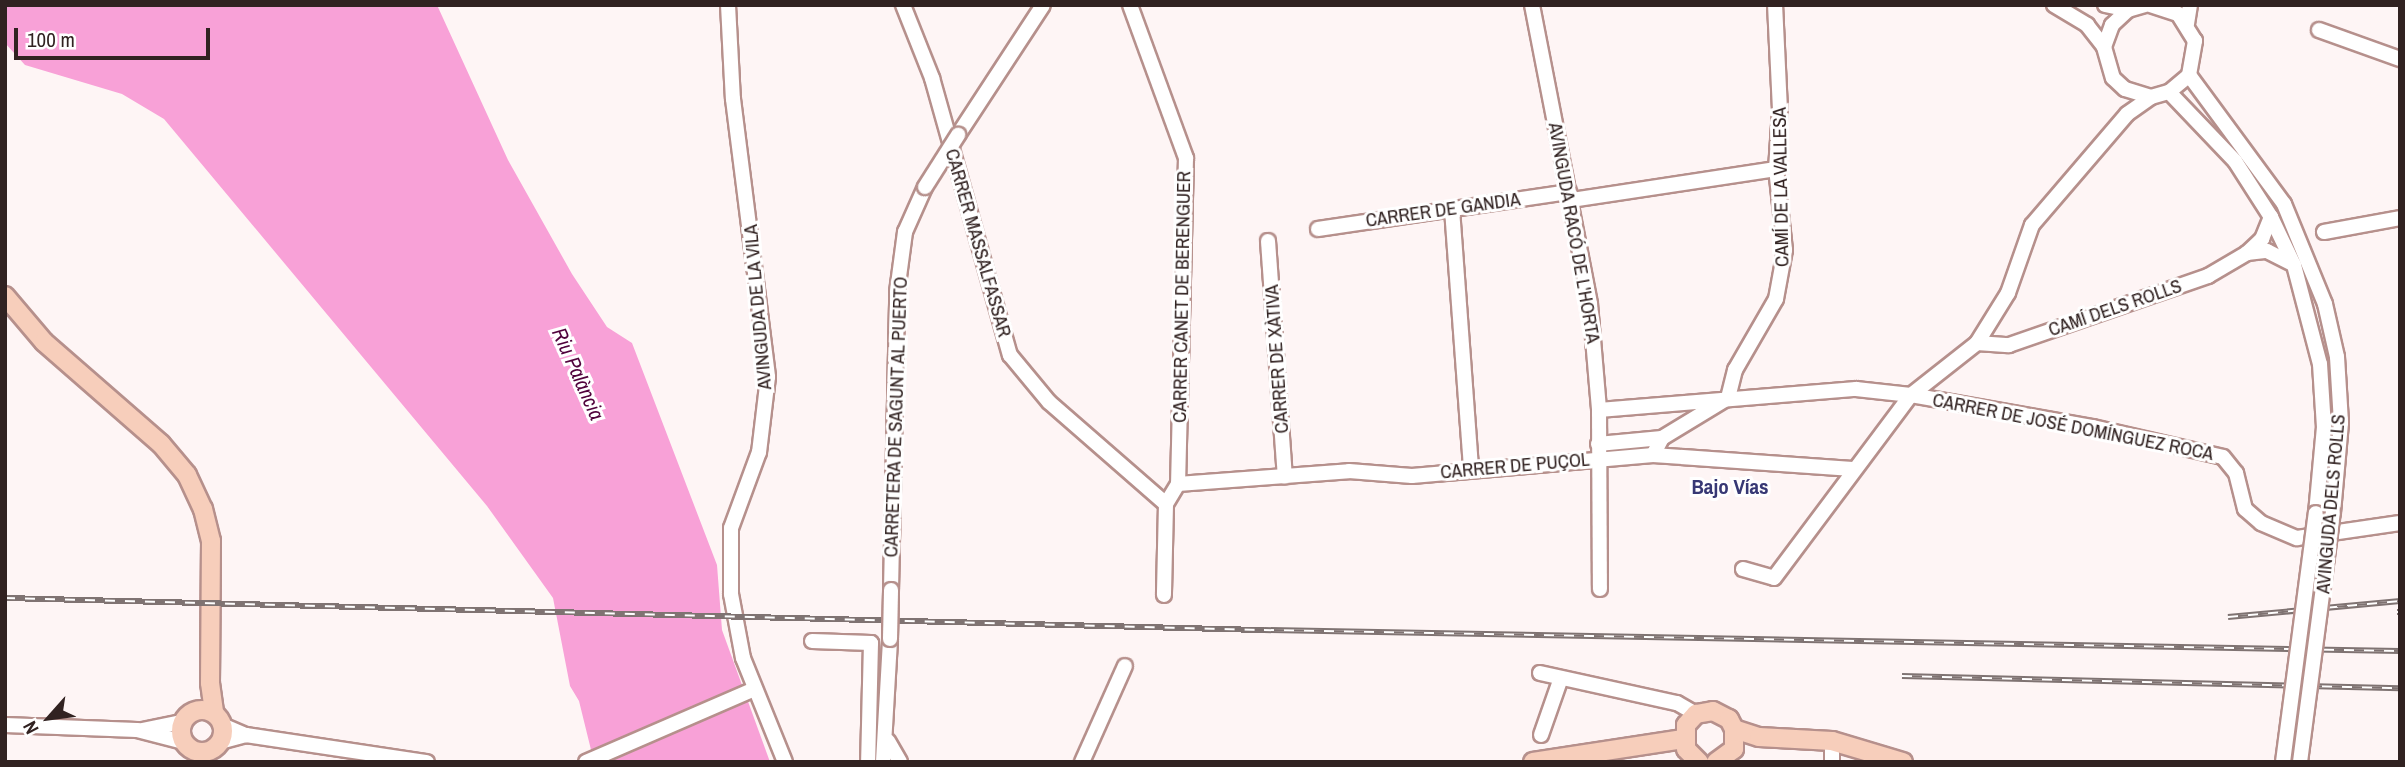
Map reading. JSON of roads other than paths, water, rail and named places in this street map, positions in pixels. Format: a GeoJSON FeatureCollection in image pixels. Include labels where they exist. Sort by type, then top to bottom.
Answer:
{"type":"FeatureCollection","features":[{"type":"Feature","properties":{"kind":"main road"},"geometry":{"type":"LineString","coordinates":[[5,296],[44,342],[161,444],[187,475],[203,509],[211,541],[210,683],[216,738]]}},
{"type":"Feature","properties":{"kind":"main road"},"geometry":{"type":"LineString","coordinates":[[210,683],[189,716],[191,751],[216,738]]}},
{"type":"Feature","properties":{"kind":"main road"},"geometry":{"type":"LineString","coordinates":[[1688,753],[1686,725],[1696,715],[1713,711],[1728,719],[1734,729],[1734,748]]}},
{"type":"Feature","properties":{"kind":"main road"},"geometry":{"type":"LineString","coordinates":[[189,716],[216,738]]}},
{"type":"Feature","properties":{"kind":"main road"},"geometry":{"type":"LineString","coordinates":[[1734,729],[1759,737],[1832,741],[1903,762]]}},
{"type":"Feature","properties":{"kind":"main road"},"geometry":{"type":"LineString","coordinates":[[1716,762],[1734,748],[1759,737]]}},
{"type":"Feature","properties":{"kind":"main road"},"geometry":{"type":"LineString","coordinates":[[1533,762],[1688,753]]}},
{"type":"Feature","properties":{"kind":"main road"},"geometry":{"type":"LineString","coordinates":[[1614,762],[1688,753]]}},
{"type":"Feature","properties":{"kind":"street","name":"AVINGUDA DE LA VILA"},"geometry":{"type":"LineString","coordinates":[[727,5],[733,99],[768,377],[759,452],[734,510],[730,547],[734,630],[785,762]]}},
{"type":"Feature","properties":{"kind":"street","name":"CARRER MASSALFASSAR"},"geometry":{"type":"LineString","coordinates":[[903,5],[932,78],[1010,355],[1049,402],[1166,504]]}},
{"type":"Feature","properties":{"kind":"street","name":"CARRER CANET DE BERENGUER"},"geometry":{"type":"LineString","coordinates":[[1130,5],[1186,158],[1178,484],[1166,504],[1164,595]]}},
{"type":"Feature","properties":{"kind":"street","name":"AVINGUDA RACÓ DE L'HORTA"},"geometry":{"type":"LineString","coordinates":[[1532,5],[1590,304],[1599,410],[1600,589]]}},
{"type":"Feature","properties":{"kind":"street","name":"CAMÍ DE LA VALLESA"},"geometry":{"type":"LineString","coordinates":[[1728,398],[1735,370],[1776,299],[1786,250],[1776,169],[1780,110],[1775,5]]}},
{"type":"Feature","properties":{"kind":"street"},"geometry":{"type":"LineString","coordinates":[[2054,5],[2087,25],[2104,47]]}},
{"type":"Feature","properties":{"kind":"street"},"geometry":{"type":"LineString","coordinates":[[1743,569],[1774,578],[1911,395],[1977,343],[2008,293],[2032,225],[2127,114],[2151,97],[2169,93],[2189,75],[2196,41],[2187,24],[2167,6],[2148,5],[2128,10],[2105,5]]}},
{"type":"Feature","properties":{"kind":"street"},"geometry":{"type":"LineString","coordinates":[[2187,24],[2190,5]]}},
{"type":"Feature","properties":{"kind":"street","name":"CARRETERA DE SAGUNT AL PUERTO"},"geometry":{"type":"LineString","coordinates":[[883,762],[888,741],[897,292],[905,232],[925,187],[1042,6]]}},
{"type":"Feature","properties":{"kind":"street"},"geometry":{"type":"LineString","coordinates":[[2127,114],[2125,89],[2106,63],[2104,47],[2112,25],[2128,10]]}},
{"type":"Feature","properties":{"kind":"street"},"geometry":{"type":"LineString","coordinates":[[2319,30],[2400,59]]}},
{"type":"Feature","properties":{"kind":"street","name":"AVINGUDA DELS ROLLS"},"geometry":{"type":"LineString","coordinates":[[2189,75],[2284,204],[2309,258],[2337,357],[2341,424],[2300,762]]}},
{"type":"Feature","properties":{"kind":"street"},"geometry":{"type":"LineString","coordinates":[[2125,89],[2151,97]]}},
{"type":"Feature","properties":{"kind":"street","name":"AVINGUDA DELS ROLLS"},"geometry":{"type":"LineString","coordinates":[[2169,93],[2190,109],[2235,161],[2271,217],[2294,265],[2320,363],[2324,427],[2283,762]]}},
{"type":"Feature","properties":{"kind":"street","name":"CARRER DE GANDIA"},"geometry":{"type":"LineString","coordinates":[[1318,229],[1452,209],[1776,169]]}},
{"type":"Feature","properties":{"kind":"street"},"geometry":{"type":"LineString","coordinates":[[1452,209],[1471,470]]}},
{"type":"Feature","properties":{"kind":"street"},"geometry":{"type":"LineString","coordinates":[[2247,253],[2262,239],[2271,217]]}},
{"type":"Feature","properties":{"kind":"street"},"geometry":{"type":"LineString","coordinates":[[2324,232],[2400,218]]}},
{"type":"Feature","properties":{"kind":"street","name":"CARRER DE XÀTIVA"},"geometry":{"type":"LineString","coordinates":[[1268,241],[1286,476]]}},
{"type":"Feature","properties":{"kind":"street"},"geometry":{"type":"LineString","coordinates":[[2247,253],[2267,251],[2294,265]]}},
{"type":"Feature","properties":{"kind":"street","name":"CAMÍ DELS ROLLS"},"geometry":{"type":"LineString","coordinates":[[1977,343],[2008,345],[2208,276],[2247,253]]}},
{"type":"Feature","properties":{"kind":"street"},"geometry":{"type":"LineString","coordinates":[[1599,410],[1856,389],[1911,395]]}},
{"type":"Feature","properties":{"kind":"street","name":"CARRER DE JOSÉ DOMÍNGUEZ ROCA"},"geometry":{"type":"LineString","coordinates":[[1911,395],[2093,427],[2223,457],[2236,473],[2245,509],[2261,523],[2297,538],[2400,523]]}},
{"type":"Feature","properties":{"kind":"street"},"geometry":{"type":"LineString","coordinates":[[1653,454],[1662,438],[1728,398]]}},
{"type":"Feature","properties":{"kind":"street","name":"CARRER DE PUÇOL"},"geometry":{"type":"LineString","coordinates":[[1178,484],[1349,471],[1412,476],[1599,451],[1662,438]]}},
{"type":"Feature","properties":{"kind":"street","name":"CARRER DE PUÇOL"},"geometry":{"type":"LineString","coordinates":[[1599,451],[1853,469]]}},
{"type":"Feature","properties":{"kind":"street"},"geometry":{"type":"LineString","coordinates":[[813,641],[871,643],[868,762]]}},
{"type":"Feature","properties":{"kind":"street"},"geometry":{"type":"LineString","coordinates":[[1082,762],[1125,666]]}},
{"type":"Feature","properties":{"kind":"street"},"geometry":{"type":"LineString","coordinates":[[1540,673],[1677,703],[1696,715]]}},
{"type":"Feature","properties":{"kind":"street"},"geometry":{"type":"LineString","coordinates":[[1541,735],[1561,678]]}},
{"type":"Feature","properties":{"kind":"street"},"geometry":{"type":"LineString","coordinates":[[586,762],[755,689]]}},
{"type":"Feature","properties":{"kind":"street"},"geometry":{"type":"LineString","coordinates":[[5,725],[137,730],[189,716]]}},
{"type":"Feature","properties":{"kind":"street"},"geometry":{"type":"LineString","coordinates":[[137,730],[191,751]]}},
{"type":"Feature","properties":{"kind":"street"},"geometry":{"type":"LineString","coordinates":[[216,738],[246,735],[427,762]]}},
{"type":"Feature","properties":{"kind":"street"},"geometry":{"type":"LineString","coordinates":[[888,741],[900,762]]}},
{"type":"Feature","properties":{"kind":"street"},"geometry":{"type":"LineString","coordinates":[[1832,741],[1832,762]]}},
{"type":"Feature","properties":{"kind":"water","name":"Riu Palància"},"geometry":{"type":"Polygon","coordinates":[[[5,5],[437,5],[508,160],[572,274],[607,327],[632,343],[717,565],[722,630],[770,762],[594,762],[579,701],[570,686],[553,598],[487,506],[164,119],[122,94],[25,65],[5,43],[5,5]]]}},
{"type":"Feature","properties":{"kind":"railway"},"geometry":{"type":"LineString","coordinates":[[5,598],[1264,630],[2400,651]]}},
{"type":"Feature","properties":{"kind":"railway"},"geometry":{"type":"LineString","coordinates":[[2228,617],[2400,601]]}},
{"type":"Feature","properties":{"kind":"railway"},"geometry":{"type":"LineString","coordinates":[[1902,676],[2400,688]]}},
{"type":"Feature","properties":{"kind":"district","name":"Bajo Vías"},"geometry":{"type":"Point","coordinates":[1730,487]}}]}
